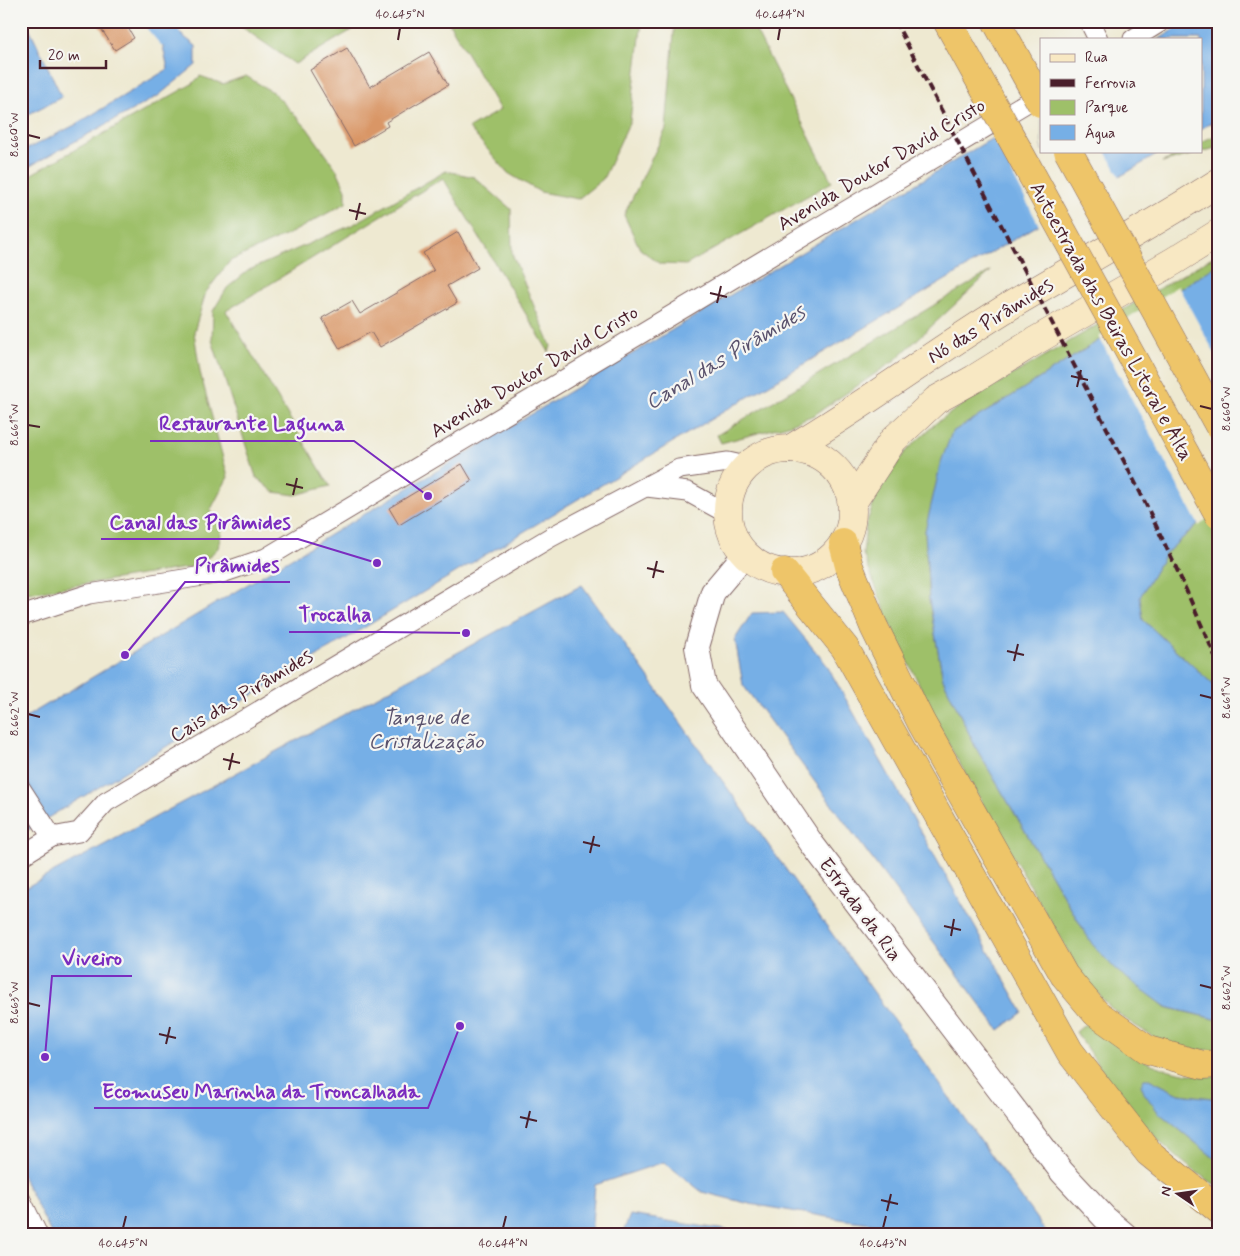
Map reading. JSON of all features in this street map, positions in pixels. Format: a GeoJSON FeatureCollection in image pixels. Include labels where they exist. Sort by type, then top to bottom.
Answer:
{"type":"FeatureCollection","features":[{"type":"Feature","properties":{"kind":"highway","name":"Autoestrada das Beiras Litoral e Alta"},"geometry":{"type":"LineString","coordinates":[[947,21],[1219,515]]}},
{"type":"Feature","properties":{"kind":"highway"},"geometry":{"type":"LineString","coordinates":[[996,21],[1040,102]]}},
{"type":"Feature","properties":{"kind":"highway"},"geometry":{"type":"LineString","coordinates":[[1069,152],[1219,426]]}},
{"type":"Feature","properties":{"kind":"highway"},"geometry":{"type":"LineString","coordinates":[[843,543],[849,566],[874,627],[921,722],[1064,974],[1096,1013],[1148,1050],[1203,1065],[1219,1064]]}},
{"type":"Feature","properties":{"kind":"highway"},"geometry":{"type":"LineString","coordinates":[[784,572],[845,648],[1070,1052],[1149,1153],[1219,1210]]}},
{"type":"Feature","properties":{"kind":"main road","name":"Nó das Pirâmides"},"geometry":{"type":"LineString","coordinates":[[790,448],[868,401],[928,358],[1013,304],[1152,224],[1219,182]]}},
{"type":"Feature","properties":{"kind":"main road","name":"Nó das Pirâmides"},"geometry":{"type":"LineString","coordinates":[[852,503],[892,440],[936,400],[1219,234]]}},
{"type":"Feature","properties":{"kind":"main road","name":"Nó das Pirâmides"},"geometry":{"type":"LineString","coordinates":[[782,448],[790,448],[801,449],[820,455],[836,468],[847,484],[852,503],[851,523],[843,543],[829,560],[810,570],[789,573],[768,569],[749,558],[736,541],[728,521],[728,501],[735,482],[746,466],[763,454],[782,448]]}},
{"type":"Feature","properties":{"kind":"street"},"geometry":{"type":"LineString","coordinates":[[1089,21],[1098,38]]}},
{"type":"Feature","properties":{"kind":"street"},"geometry":{"type":"LineString","coordinates":[[1136,38],[1159,23]]}},
{"type":"Feature","properties":{"kind":"street","name":"Avenida Doutor David Cristo"},"geometry":{"type":"LineString","coordinates":[[21,616],[89,594],[222,573],[266,558],[577,370],[692,304],[1040,95]]}},
{"type":"Feature","properties":{"kind":"street","name":"Cais das Pirâmides"},"geometry":{"type":"LineString","coordinates":[[21,856],[48,832],[79,832],[106,802],[542,542],[679,469],[728,462],[746,466]]}},
{"type":"Feature","properties":{"kind":"street"},"geometry":{"type":"LineString","coordinates":[[646,487],[688,492],[728,514]]}},
{"type":"Feature","properties":{"kind":"street","name":"Estrada da Ria"},"geometry":{"type":"LineString","coordinates":[[746,553],[713,592],[697,647],[704,685],[812,844],[1050,1156],[1105,1218],[1125,1235]]}},
{"type":"Feature","properties":{"kind":"street"},"geometry":{"type":"LineString","coordinates":[[21,789],[48,832]]}},
{"type":"Feature","properties":{"kind":"street"},"geometry":{"type":"LineString","coordinates":[[21,1200],[38,1235]]}},
{"type":"Feature","properties":{"kind":"green space"},"geometry":{"type":"Polygon","coordinates":[[[233,21],[367,21],[295,64],[233,21]]]}},
{"type":"Feature","properties":{"kind":"green space"},"geometry":{"type":"Polygon","coordinates":[[[448,21],[642,21],[630,121],[603,179],[578,199],[540,192],[508,173],[469,128],[500,110],[448,21]]]}},
{"type":"Feature","properties":{"kind":"green space"},"geometry":{"type":"Polygon","coordinates":[[[675,21],[751,21],[832,182],[686,265],[660,264],[640,249],[624,215],[666,129],[675,21]]]}},
{"type":"Feature","properties":{"kind":"green space"},"geometry":{"type":"Polygon","coordinates":[[[200,76],[223,84],[246,76],[274,93],[307,128],[337,170],[346,190],[346,203],[293,232],[230,261],[206,292],[194,332],[200,372],[228,477],[210,511],[223,525],[218,548],[199,566],[21,594],[21,180],[192,84],[200,76]]]}},
{"type":"Feature","properties":{"kind":"green space"},"geometry":{"type":"Polygon","coordinates":[[[1219,134],[1219,147],[1202,152],[1202,142],[1219,134]]]}},
{"type":"Feature","properties":{"kind":"green space"},"geometry":{"type":"Polygon","coordinates":[[[1182,152],[1201,152],[1162,163],[1182,152]]]}},
{"type":"Feature","properties":{"kind":"green space"},"geometry":{"type":"Polygon","coordinates":[[[446,171],[474,177],[511,209],[512,254],[551,346],[549,352],[443,178],[226,311],[330,486],[295,495],[274,492],[256,477],[212,340],[213,311],[227,288],[249,270],[354,224],[446,171]]]}},
{"type":"Feature","properties":{"kind":"green space"},"geometry":{"type":"Polygon","coordinates":[[[1219,253],[1219,264],[952,432],[925,531],[929,600],[943,679],[976,748],[1083,929],[1165,1007],[1219,1020],[1219,1050],[1191,1050],[1154,1037],[1131,1023],[1110,1007],[1082,976],[945,738],[891,626],[863,554],[866,524],[877,495],[905,452],[936,423],[962,405],[1219,253]]]}},
{"type":"Feature","properties":{"kind":"green space"},"geometry":{"type":"Polygon","coordinates":[[[991,271],[894,361],[814,415],[788,425],[721,443],[717,435],[991,271]]]}},
{"type":"Feature","properties":{"kind":"green space"},"geometry":{"type":"Polygon","coordinates":[[[1219,505],[1219,554],[1215,556],[1219,563],[1219,690],[1143,620],[1139,597],[1165,554],[1219,505]]]}},
{"type":"Feature","properties":{"kind":"green space"},"geometry":{"type":"Polygon","coordinates":[[[1088,1022],[1128,1052],[1152,1064],[1180,1072],[1219,1077],[1219,1099],[1179,1094],[1149,1079],[1158,1112],[1219,1162],[1219,1187],[1175,1155],[1138,1118],[1122,1098],[1076,1032],[1088,1022]]]}},
{"type":"Feature","properties":{"kind":"water"},"geometry":{"type":"Polygon","coordinates":[[[21,21],[26,21],[62,97],[21,118],[21,21]]]}},
{"type":"Feature","properties":{"kind":"water"},"geometry":{"type":"Polygon","coordinates":[[[1189,21],[1219,21],[1219,118],[1202,128],[1202,38],[1161,38],[1189,21]]]}},
{"type":"Feature","properties":{"kind":"water"},"geometry":{"type":"Polygon","coordinates":[[[174,29],[196,46],[196,65],[158,96],[21,171],[21,152],[75,125],[168,69],[162,42],[174,29]]]}},
{"type":"Feature","properties":{"kind":"water","name":"Canal das Pirâmides"},"geometry":{"type":"Polygon","coordinates":[[[1040,110],[1040,152],[1161,152],[733,406],[21,834],[21,720],[1040,110]]]}},
{"type":"Feature","properties":{"kind":"water"},"geometry":{"type":"Polygon","coordinates":[[[1219,264],[1219,505],[1165,554],[1140,597],[1143,620],[1219,690],[1219,1020],[1166,1007],[1116,970],[1092,944],[976,748],[943,679],[929,600],[925,531],[941,462],[952,432],[1219,264]]]}},
{"type":"Feature","properties":{"kind":"water","name":"Tanque de Cristalização"},"geometry":{"type":"Polygon","coordinates":[[[582,585],[1048,1235],[967,1235],[846,1220],[750,1204],[702,1192],[664,1162],[595,1185],[591,1235],[52,1235],[21,1174],[21,890],[582,585]]]}},
{"type":"Feature","properties":{"kind":"water"},"geometry":{"type":"Polygon","coordinates":[[[783,612],[826,664],[1023,1012],[999,1030],[743,685],[735,639],[752,613],[783,612]]]}},
{"type":"Feature","properties":{"kind":"water"},"geometry":{"type":"Polygon","coordinates":[[[1144,1079],[1149,1079],[1179,1094],[1219,1099],[1219,1162],[1158,1112],[1144,1093],[1141,1085],[1144,1079]]]}},
{"type":"Feature","properties":{"kind":"water"},"geometry":{"type":"Polygon","coordinates":[[[630,1215],[757,1235],[622,1235],[630,1215]]]}},
{"type":"Feature","properties":{"kind":"pier"},"geometry":{"type":"Polygon","coordinates":[[[1040,108],[1040,152],[1107,152],[1121,179],[1040,227],[992,136],[1040,108]]]}},
{"type":"Feature","properties":{"kind":"pier"},"geometry":{"type":"Polygon","coordinates":[[[1178,286],[1219,361],[1219,508],[1199,526],[1099,337],[1178,286]]]}},
{"type":"Feature","properties":{"kind":"building"},"geometry":{"type":"Polygon","coordinates":[[[96,21],[124,21],[134,38],[115,50],[96,21]]]}},
{"type":"Feature","properties":{"kind":"building"},"geometry":{"type":"Polygon","coordinates":[[[347,48],[370,87],[429,52],[448,85],[386,122],[388,126],[354,146],[310,70],[347,48]]]}},
{"type":"Feature","properties":{"kind":"building"},"geometry":{"type":"Polygon","coordinates":[[[458,232],[478,268],[447,286],[457,303],[380,347],[371,332],[340,349],[322,318],[352,301],[360,314],[434,271],[423,253],[458,232]]]}},
{"type":"Feature","properties":{"kind":"building"},"geometry":{"type":"Polygon","coordinates":[[[462,464],[472,481],[399,525],[389,508],[462,464]]]}},
{"type":"Feature","properties":{"kind":"waterway"},"geometry":{"type":"LineString","coordinates":[[156,21],[168,35]]}},
{"type":"Feature","properties":{"kind":"railway"},"geometry":{"type":"LineString","coordinates":[[895,21],[1140,492],[1219,665]]}},
{"type":"Feature","properties":{"kind":"place","name":"Restaurante Laguna"},"geometry":{"type":"Point","coordinates":[428,496]}},
{"type":"Feature","properties":{"kind":"place","name":"Canal das Pirâmides"},"geometry":{"type":"Point","coordinates":[377,563]}},
{"type":"Feature","properties":{"kind":"place","name":"Trocalha"},"geometry":{"type":"Point","coordinates":[466,633]}},
{"type":"Feature","properties":{"kind":"place","name":"Pirâmides"},"geometry":{"type":"Point","coordinates":[125,655]}},
{"type":"Feature","properties":{"kind":"place","name":"Ecomuseu Marinha da Troncalhada"},"geometry":{"type":"Point","coordinates":[460,1026]}},
{"type":"Feature","properties":{"kind":"place","name":"Viveiro"},"geometry":{"type":"Point","coordinates":[45,1057]}}]}
